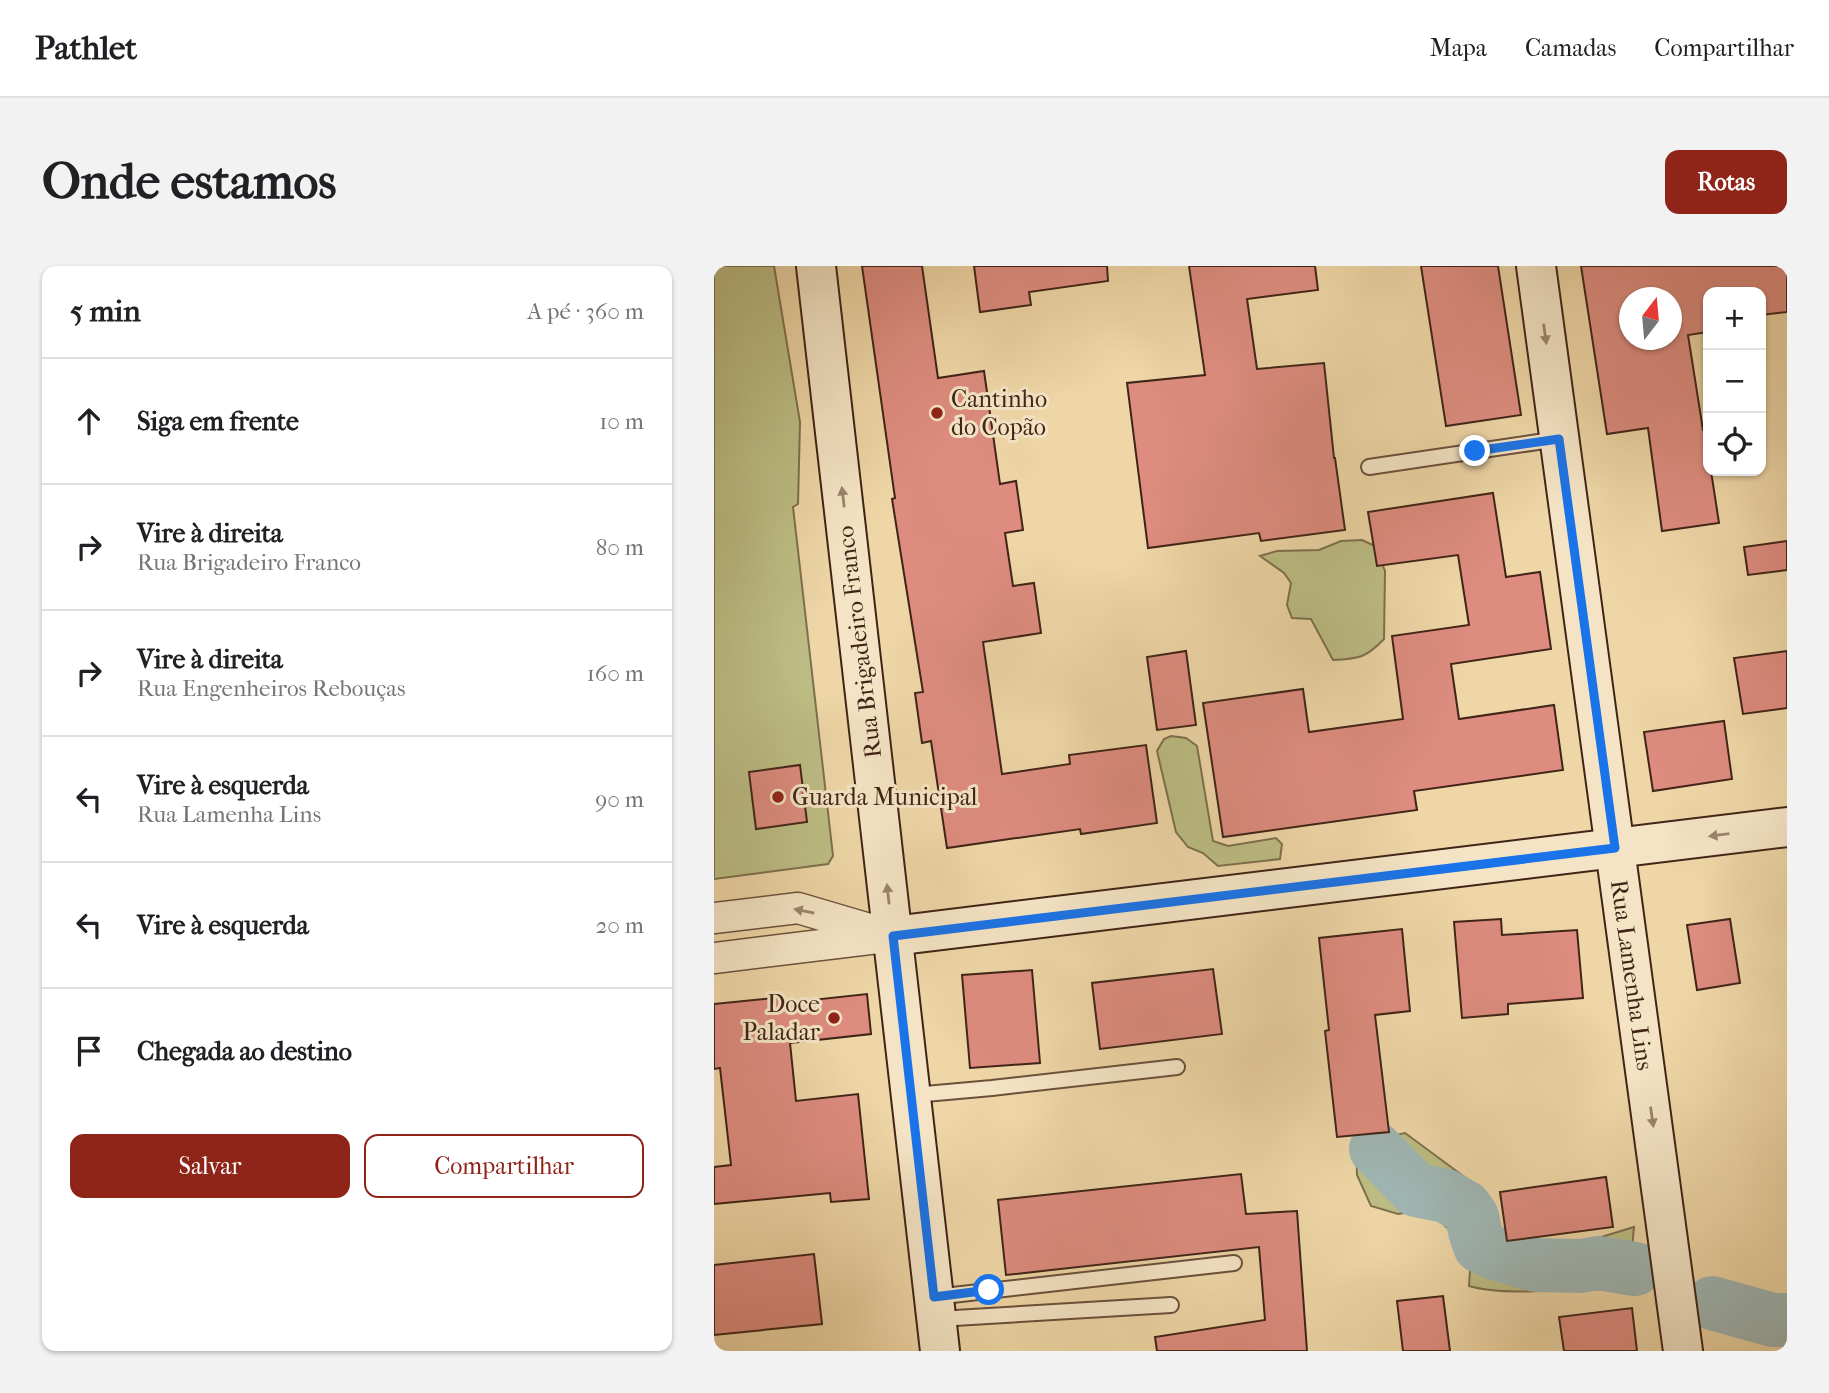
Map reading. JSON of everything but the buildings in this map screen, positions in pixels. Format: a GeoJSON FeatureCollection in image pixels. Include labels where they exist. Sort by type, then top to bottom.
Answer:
{"type":"FeatureCollection","features":[{"type":"Feature","properties":{"kind":"main road","name":"Rua Brigadeiro Franco"},"geometry":{"type":"LineString","coordinates":[[816,266],[937,1323]]}},
{"type":"Feature","properties":{"kind":"main road","name":"Rua Lamenha Lins"},"geometry":{"type":"LineString","coordinates":[[1536,266],[1683,1351]]}},
{"type":"Feature","properties":{"kind":"main road"},"geometry":{"type":"LineString","coordinates":[[893,936],[1787,827]]}},
{"type":"Feature","properties":{"kind":"street"},"geometry":{"type":"LineString","coordinates":[[714,918],[797,908],[893,936]]}},
{"type":"Feature","properties":{"kind":"street"},"geometry":{"type":"LineString","coordinates":[[714,958],[893,936]]}},
{"type":"Feature","properties":{"kind":"lane"},"geometry":{"type":"LineString","coordinates":[[1369,467],[1559,439]]}},
{"type":"Feature","properties":{"kind":"lane"},"geometry":{"type":"LineString","coordinates":[[911,1095],[1177,1067]]}},
{"type":"Feature","properties":{"kind":"lane"},"geometry":{"type":"LineString","coordinates":[[937,1323],[1234,1263]]}},
{"type":"Feature","properties":{"kind":"lane"},"geometry":{"type":"LineString","coordinates":[[937,1323],[1171,1305]]}},
{"type":"Feature","properties":{"kind":"green space"},"geometry":{"type":"Polygon","coordinates":[[[714,266],[774,266],[800,422],[798,504],[793,507],[833,856],[828,864],[714,879],[714,266]]]}},
{"type":"Feature","properties":{"kind":"green space"},"geometry":{"type":"Polygon","coordinates":[[[1362,540],[1375,546],[1385,571],[1384,639],[1361,656],[1333,660],[1311,619],[1292,618],[1287,605],[1291,583],[1284,573],[1260,556],[1277,551],[1319,550],[1341,541],[1362,540]]]}},
{"type":"Feature","properties":{"kind":"green space"},"geometry":{"type":"Polygon","coordinates":[[[1171,736],[1186,738],[1197,746],[1213,841],[1228,846],[1276,838],[1282,844],[1280,859],[1218,866],[1203,853],[1188,847],[1176,832],[1157,751],[1164,739],[1171,736]]]}},
{"type":"Feature","properties":{"kind":"green space"},"geometry":{"type":"Polygon","coordinates":[[[1405,1133],[1485,1192],[1501,1242],[1516,1248],[1588,1255],[1601,1237],[1634,1227],[1629,1283],[1526,1291],[1469,1286],[1471,1254],[1460,1235],[1446,1227],[1430,1209],[1398,1214],[1371,1206],[1357,1175],[1356,1144],[1405,1133]]]}},
{"type":"Feature","properties":{"kind":"waterway"},"geometry":{"type":"LineString","coordinates":[[1376,1149],[1416,1190],[1446,1196],[1465,1207],[1472,1217],[1480,1246],[1495,1253],[1536,1265],[1581,1266],[1598,1263],[1635,1269]]}},
{"type":"Feature","properties":{"kind":"waterway"},"geometry":{"type":"LineString","coordinates":[[1712,1303],[1773,1320],[1787,1320]]}},
{"type":"Feature","properties":{"kind":"place","name":"Cantinho do Copão"},"geometry":{"type":"Point","coordinates":[937,413]}},
{"type":"Feature","properties":{"kind":"place","name":"Guarda Municipal"},"geometry":{"type":"Point","coordinates":[778,797]}},
{"type":"Feature","properties":{"kind":"place","name":"Doce Paladar"},"geometry":{"type":"Point","coordinates":[834,1018]}},
{"type":"Feature","properties":{"kind":"route"},"geometry":{"type":"LineString","coordinates":[[989,1290],[934,1297],[893,936],[1615,848],[1559,439],[1475,451]]}}]}
